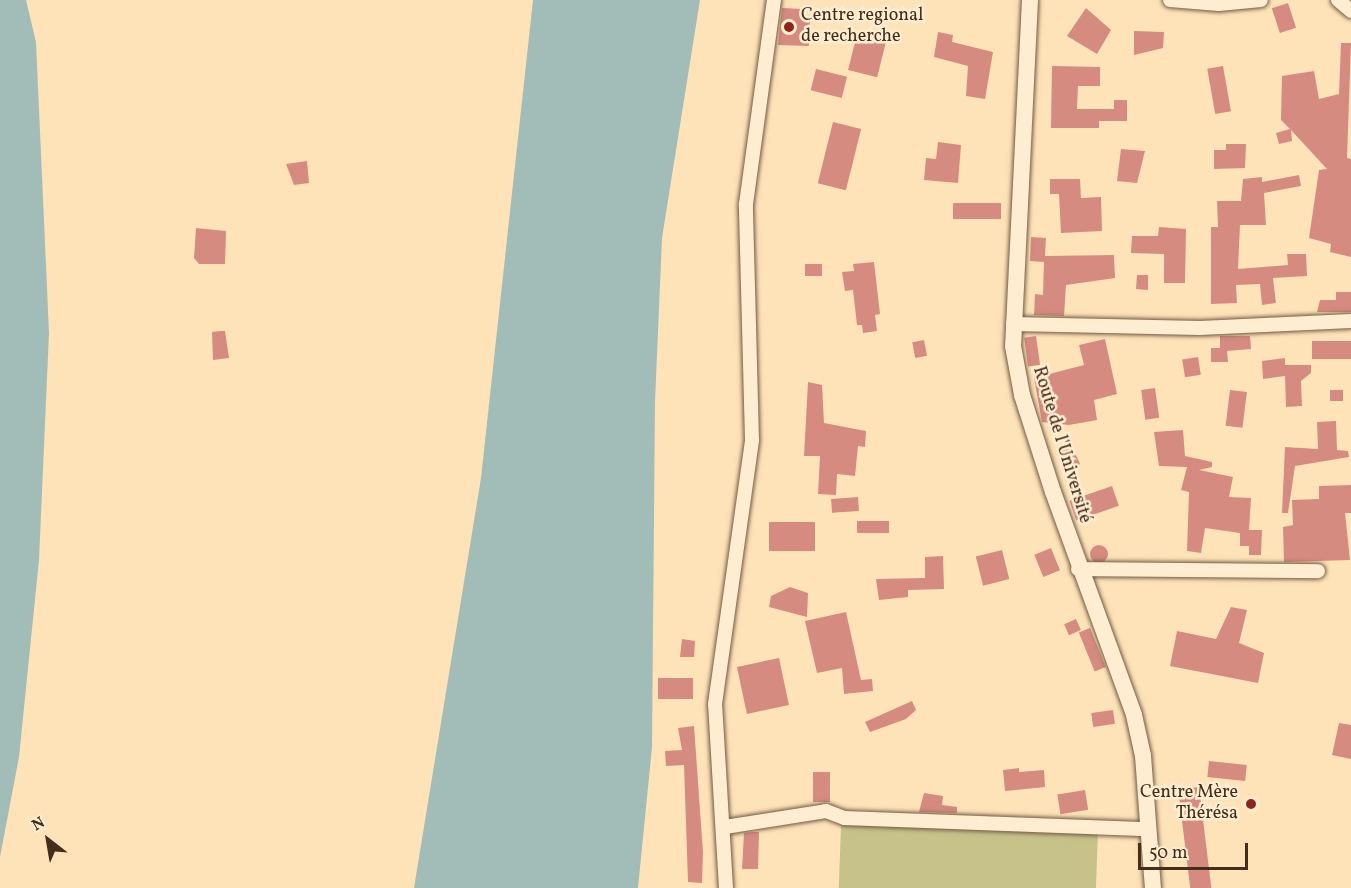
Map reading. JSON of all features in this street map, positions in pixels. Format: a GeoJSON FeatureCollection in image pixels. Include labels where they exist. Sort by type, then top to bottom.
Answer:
{"type":"FeatureCollection","features":[{"type":"Feature","properties":{"kind":"street"},"geometry":{"type":"LineString","coordinates":[[726,888],[715,704],[752,440],[746,204],[774,0]]}},
{"type":"Feature","properties":{"kind":"street","name":"Route de l'Université"},"geometry":{"type":"LineString","coordinates":[[1030,0],[1013,324],[1022,395],[1078,569],[1134,715],[1153,888]]}},
{"type":"Feature","properties":{"kind":"street"},"geometry":{"type":"LineString","coordinates":[[1170,0],[1244,2],[1261,0]]}},
{"type":"Feature","properties":{"kind":"street"},"geometry":{"type":"LineString","coordinates":[[1338,0],[1351,11]]}},
{"type":"Feature","properties":{"kind":"street"},"geometry":{"type":"LineString","coordinates":[[1013,324],[1200,327],[1351,321]]}},
{"type":"Feature","properties":{"kind":"street"},"geometry":{"type":"LineString","coordinates":[[1078,569],[1318,571]]}},
{"type":"Feature","properties":{"kind":"street"},"geometry":{"type":"LineString","coordinates":[[724,826],[825,811],[844,818],[1148,829]]}},
{"type":"Feature","properties":{"kind":"shaded area"},"geometry":{"type":"Polygon","coordinates":[[[841,825],[1098,834],[1096,888],[839,888],[841,825]]]}},
{"type":"Feature","properties":{"kind":"water"},"geometry":{"type":"Polygon","coordinates":[[[0,0],[26,0],[36,42],[49,333],[39,560],[19,757],[0,857],[0,0]]]}},
{"type":"Feature","properties":{"kind":"water"},"geometry":{"type":"Polygon","coordinates":[[[533,0],[700,0],[662,238],[655,402],[652,747],[638,888],[414,888],[481,478],[533,0]]]}},
{"type":"Feature","properties":{"kind":"building"},"geometry":{"type":"Polygon","coordinates":[[[1288,3],[1296,28],[1280,33],[1272,8],[1288,3]]]}},
{"type":"Feature","properties":{"kind":"building"},"geometry":{"type":"Polygon","coordinates":[[[782,8],[803,9],[802,18],[810,18],[809,46],[778,45],[782,8]]]}},
{"type":"Feature","properties":{"kind":"building"},"geometry":{"type":"Polygon","coordinates":[[[1086,8],[1111,30],[1097,54],[1067,36],[1086,8]]]}},
{"type":"Feature","properties":{"kind":"building"},"geometry":{"type":"Polygon","coordinates":[[[1134,31],[1164,32],[1163,48],[1134,55],[1134,31]]]}},
{"type":"Feature","properties":{"kind":"building"},"geometry":{"type":"Polygon","coordinates":[[[938,32],[953,35],[952,42],[993,52],[985,99],[966,96],[968,66],[934,57],[938,32]]]}},
{"type":"Feature","properties":{"kind":"building"},"geometry":{"type":"Polygon","coordinates":[[[857,34],[886,41],[877,77],[848,70],[857,34]]]}},
{"type":"Feature","properties":{"kind":"building"},"geometry":{"type":"Polygon","coordinates":[[[1341,43],[1351,43],[1347,158],[1351,159],[1351,257],[1330,252],[1331,244],[1309,238],[1319,170],[1327,169],[1291,130],[1292,141],[1279,144],[1276,133],[1290,129],[1281,120],[1282,76],[1314,71],[1319,99],[1339,94],[1341,43]]]}},
{"type":"Feature","properties":{"kind":"building"},"geometry":{"type":"Polygon","coordinates":[[[1052,66],[1100,67],[1100,86],[1078,86],[1077,109],[1114,109],[1114,100],[1127,100],[1127,121],[1099,121],[1099,128],[1051,128],[1052,66]]]}},
{"type":"Feature","properties":{"kind":"building"},"geometry":{"type":"Polygon","coordinates":[[[1223,66],[1231,111],[1215,114],[1207,69],[1223,66]]]}},
{"type":"Feature","properties":{"kind":"building"},"geometry":{"type":"Polygon","coordinates":[[[816,69],[847,77],[842,98],[811,90],[816,69]]]}},
{"type":"Feature","properties":{"kind":"building"},"geometry":{"type":"Polygon","coordinates":[[[833,122],[861,129],[846,190],[818,183],[833,122]]]}},
{"type":"Feature","properties":{"kind":"building"},"geometry":{"type":"Polygon","coordinates":[[[938,142],[961,145],[958,183],[924,180],[926,158],[936,159],[938,142]]]}},
{"type":"Feature","properties":{"kind":"building"},"geometry":{"type":"Polygon","coordinates":[[[1226,144],[1246,144],[1245,168],[1214,169],[1214,150],[1226,150],[1226,144]]]}},
{"type":"Feature","properties":{"kind":"building"},"geometry":{"type":"Polygon","coordinates":[[[1121,149],[1145,151],[1137,183],[1117,181],[1121,149]]]}},
{"type":"Feature","properties":{"kind":"building"},"geometry":{"type":"Polygon","coordinates":[[[307,161],[309,183],[294,185],[286,164],[307,161]]]}},
{"type":"Feature","properties":{"kind":"building"},"geometry":{"type":"Polygon","coordinates":[[[1299,175],[1301,186],[1264,193],[1266,225],[1240,225],[1238,269],[1288,265],[1287,254],[1306,254],[1307,276],[1273,278],[1276,303],[1262,305],[1260,284],[1236,285],[1237,303],[1211,304],[1211,227],[1218,227],[1217,201],[1241,201],[1243,179],[1262,177],[1262,182],[1299,175]]]}},
{"type":"Feature","properties":{"kind":"building"},"geometry":{"type":"Polygon","coordinates":[[[1050,179],[1080,179],[1081,198],[1101,197],[1102,231],[1061,233],[1059,194],[1050,194],[1050,179]]]}},
{"type":"Feature","properties":{"kind":"building"},"geometry":{"type":"Polygon","coordinates":[[[953,203],[1001,203],[1001,219],[953,219],[953,203]]]}},
{"type":"Feature","properties":{"kind":"building"},"geometry":{"type":"Polygon","coordinates":[[[1159,227],[1186,229],[1185,283],[1164,283],[1164,254],[1131,253],[1132,236],[1158,236],[1159,227]]]}},
{"type":"Feature","properties":{"kind":"building"},"geometry":{"type":"Polygon","coordinates":[[[196,228],[226,231],[225,264],[199,264],[194,258],[196,228]]]}},
{"type":"Feature","properties":{"kind":"building"},"geometry":{"type":"Polygon","coordinates":[[[1031,237],[1046,238],[1045,256],[1114,255],[1115,278],[1066,285],[1064,316],[1034,315],[1035,294],[1043,295],[1044,262],[1030,261],[1031,237]]]}},
{"type":"Feature","properties":{"kind":"building"},"geometry":{"type":"Polygon","coordinates":[[[874,262],[880,314],[875,315],[877,331],[863,333],[862,325],[857,325],[853,290],[845,291],[842,272],[854,271],[853,264],[874,262]]]}},
{"type":"Feature","properties":{"kind":"building"},"geometry":{"type":"Polygon","coordinates":[[[805,264],[822,264],[822,276],[805,276],[805,264]]]}},
{"type":"Feature","properties":{"kind":"building"},"geometry":{"type":"Polygon","coordinates":[[[1137,275],[1148,275],[1148,290],[1136,289],[1137,275]]]}},
{"type":"Feature","properties":{"kind":"building"},"geometry":{"type":"Polygon","coordinates":[[[1336,292],[1351,292],[1351,312],[1317,312],[1320,300],[1336,300],[1336,292]]]}},
{"type":"Feature","properties":{"kind":"building"},"geometry":{"type":"Polygon","coordinates":[[[225,331],[229,358],[213,360],[212,332],[225,331]]]}},
{"type":"Feature","properties":{"kind":"building"},"geometry":{"type":"Polygon","coordinates":[[[1036,336],[1040,365],[1028,366],[1024,338],[1036,336]]]}},
{"type":"Feature","properties":{"kind":"building"},"geometry":{"type":"Polygon","coordinates":[[[1220,336],[1250,336],[1251,349],[1227,351],[1228,362],[1211,362],[1211,348],[1220,348],[1220,336]]]}},
{"type":"Feature","properties":{"kind":"building"},"geometry":{"type":"Polygon","coordinates":[[[1105,339],[1117,394],[1094,400],[1097,420],[1069,425],[1042,422],[1034,378],[1084,365],[1079,345],[1105,339]]]}},
{"type":"Feature","properties":{"kind":"building"},"geometry":{"type":"Polygon","coordinates":[[[924,340],[927,356],[915,358],[912,342],[924,340]]]}},
{"type":"Feature","properties":{"kind":"building"},"geometry":{"type":"Polygon","coordinates":[[[1312,341],[1351,341],[1351,359],[1312,359],[1312,341]]]}},
{"type":"Feature","properties":{"kind":"building"},"geometry":{"type":"Polygon","coordinates":[[[1198,357],[1201,375],[1185,377],[1182,360],[1198,357]]]}},
{"type":"Feature","properties":{"kind":"building"},"geometry":{"type":"Polygon","coordinates":[[[1285,358],[1285,365],[1311,365],[1311,373],[1301,381],[1302,406],[1286,407],[1285,376],[1263,379],[1262,361],[1285,358]]]}},
{"type":"Feature","properties":{"kind":"building"},"geometry":{"type":"Polygon","coordinates":[[[808,382],[822,385],[824,423],[866,431],[865,447],[858,446],[855,476],[837,474],[836,495],[818,494],[820,456],[804,456],[808,382]]]}},
{"type":"Feature","properties":{"kind":"building"},"geometry":{"type":"Polygon","coordinates":[[[1155,388],[1159,418],[1145,420],[1141,390],[1155,388]]]}},
{"type":"Feature","properties":{"kind":"building"},"geometry":{"type":"Polygon","coordinates":[[[1230,390],[1247,392],[1242,428],[1226,426],[1230,390]]]}},
{"type":"Feature","properties":{"kind":"building"},"geometry":{"type":"Polygon","coordinates":[[[1330,390],[1343,390],[1343,401],[1330,401],[1330,390]]]}},
{"type":"Feature","properties":{"kind":"building"},"geometry":{"type":"Polygon","coordinates":[[[1336,421],[1337,450],[1348,451],[1349,457],[1295,466],[1288,513],[1282,513],[1285,447],[1318,449],[1317,422],[1336,421]]]}},
{"type":"Feature","properties":{"kind":"building"},"geometry":{"type":"Polygon","coordinates":[[[1183,430],[1185,456],[1212,462],[1212,467],[1199,470],[1233,477],[1229,497],[1251,498],[1249,530],[1262,530],[1261,555],[1249,555],[1249,546],[1240,546],[1240,533],[1205,528],[1201,553],[1187,551],[1189,492],[1181,490],[1187,467],[1159,466],[1154,432],[1183,430]]]}},
{"type":"Feature","properties":{"kind":"building"},"geometry":{"type":"Polygon","coordinates":[[[1072,446],[1080,464],[1067,470],[1059,452],[1072,446]]]}},
{"type":"Feature","properties":{"kind":"building"},"geometry":{"type":"Polygon","coordinates":[[[1351,485],[1351,513],[1345,513],[1350,560],[1284,562],[1283,527],[1293,525],[1292,500],[1319,499],[1319,486],[1351,485]]]}},
{"type":"Feature","properties":{"kind":"building"},"geometry":{"type":"Polygon","coordinates":[[[1112,486],[1119,506],[1076,521],[1069,501],[1112,486]]]}},
{"type":"Feature","properties":{"kind":"building"},"geometry":{"type":"Polygon","coordinates":[[[858,497],[859,511],[832,513],[831,499],[858,497]]]}},
{"type":"Feature","properties":{"kind":"building"},"geometry":{"type":"Polygon","coordinates":[[[857,521],[889,521],[889,533],[857,533],[857,521]]]}},
{"type":"Feature","properties":{"kind":"building"},"geometry":{"type":"Polygon","coordinates":[[[769,522],[815,522],[815,551],[769,551],[769,522]]]}},
{"type":"Feature","properties":{"kind":"building"},"geometry":{"type":"Polygon","coordinates":[[[1099,545],[1105,548],[1108,554],[1105,560],[1099,563],[1093,560],[1090,554],[1093,548],[1099,545]]]}},
{"type":"Feature","properties":{"kind":"building"},"geometry":{"type":"Polygon","coordinates":[[[1051,548],[1060,570],[1043,577],[1034,555],[1051,548]]]}},
{"type":"Feature","properties":{"kind":"building"},"geometry":{"type":"Polygon","coordinates":[[[1002,550],[1009,579],[983,586],[976,557],[1002,550]]]}},
{"type":"Feature","properties":{"kind":"building"},"geometry":{"type":"Polygon","coordinates":[[[943,556],[944,589],[908,590],[908,597],[879,600],[876,579],[925,578],[925,557],[943,556]]]}},
{"type":"Feature","properties":{"kind":"building"},"geometry":{"type":"Polygon","coordinates":[[[790,587],[808,593],[807,617],[769,607],[771,596],[790,587]]]}},
{"type":"Feature","properties":{"kind":"building"},"geometry":{"type":"Polygon","coordinates":[[[1231,607],[1247,610],[1239,643],[1264,653],[1258,683],[1170,666],[1177,631],[1216,639],[1231,607]]]}},
{"type":"Feature","properties":{"kind":"building"},"geometry":{"type":"Polygon","coordinates":[[[846,612],[861,680],[872,679],[873,691],[844,694],[842,668],[817,673],[805,621],[846,612]]]}},
{"type":"Feature","properties":{"kind":"building"},"geometry":{"type":"Polygon","coordinates":[[[1076,619],[1081,630],[1069,635],[1064,624],[1076,619]]]}},
{"type":"Feature","properties":{"kind":"building"},"geometry":{"type":"Polygon","coordinates":[[[1090,628],[1106,667],[1095,671],[1079,632],[1090,628]]]}},
{"type":"Feature","properties":{"kind":"building"},"geometry":{"type":"Polygon","coordinates":[[[682,639],[695,641],[694,657],[680,657],[682,639]]]}},
{"type":"Feature","properties":{"kind":"building"},"geometry":{"type":"Polygon","coordinates":[[[779,658],[789,705],[747,714],[737,667],[779,658]]]}},
{"type":"Feature","properties":{"kind":"building"},"geometry":{"type":"Polygon","coordinates":[[[658,678],[693,678],[693,699],[658,699],[658,678]]]}},
{"type":"Feature","properties":{"kind":"building"},"geometry":{"type":"Polygon","coordinates":[[[912,701],[916,710],[906,719],[870,732],[865,722],[912,701]]]}},
{"type":"Feature","properties":{"kind":"building"},"geometry":{"type":"Polygon","coordinates":[[[1113,710],[1115,724],[1093,727],[1091,713],[1113,710]]]}},
{"type":"Feature","properties":{"kind":"building"},"geometry":{"type":"Polygon","coordinates":[[[1339,723],[1351,725],[1351,759],[1332,755],[1339,723]]]}},
{"type":"Feature","properties":{"kind":"building"},"geometry":{"type":"Polygon","coordinates":[[[694,726],[703,852],[702,883],[688,882],[684,765],[666,766],[665,751],[682,750],[678,728],[694,726]]]}},
{"type":"Feature","properties":{"kind":"building"},"geometry":{"type":"Polygon","coordinates":[[[1209,761],[1247,765],[1245,781],[1207,777],[1209,761]]]}},
{"type":"Feature","properties":{"kind":"building"},"geometry":{"type":"Polygon","coordinates":[[[1019,768],[1019,772],[1044,770],[1045,787],[1005,791],[1003,770],[1019,768]]]}},
{"type":"Feature","properties":{"kind":"building"},"geometry":{"type":"Polygon","coordinates":[[[813,772],[830,772],[830,802],[813,802],[813,772]]]}},
{"type":"Feature","properties":{"kind":"building"},"geometry":{"type":"Polygon","coordinates":[[[1199,787],[1211,888],[1190,888],[1178,790],[1199,787]]]}},
{"type":"Feature","properties":{"kind":"building"},"geometry":{"type":"Polygon","coordinates":[[[1085,790],[1088,810],[1060,814],[1057,794],[1085,790]]]}},
{"type":"Feature","properties":{"kind":"building"},"geometry":{"type":"Polygon","coordinates":[[[924,793],[943,796],[942,805],[957,807],[957,813],[919,812],[924,793]]]}},
{"type":"Feature","properties":{"kind":"building"},"geometry":{"type":"Polygon","coordinates":[[[759,832],[758,869],[742,869],[744,833],[759,832]]]}},
{"type":"Feature","properties":{"kind":"place","name":"Centre regional de recherche"},"geometry":{"type":"Point","coordinates":[789,27]}},
{"type":"Feature","properties":{"kind":"place","name":"Centre Mère Thérésa"},"geometry":{"type":"Point","coordinates":[1251,804]}}]}
